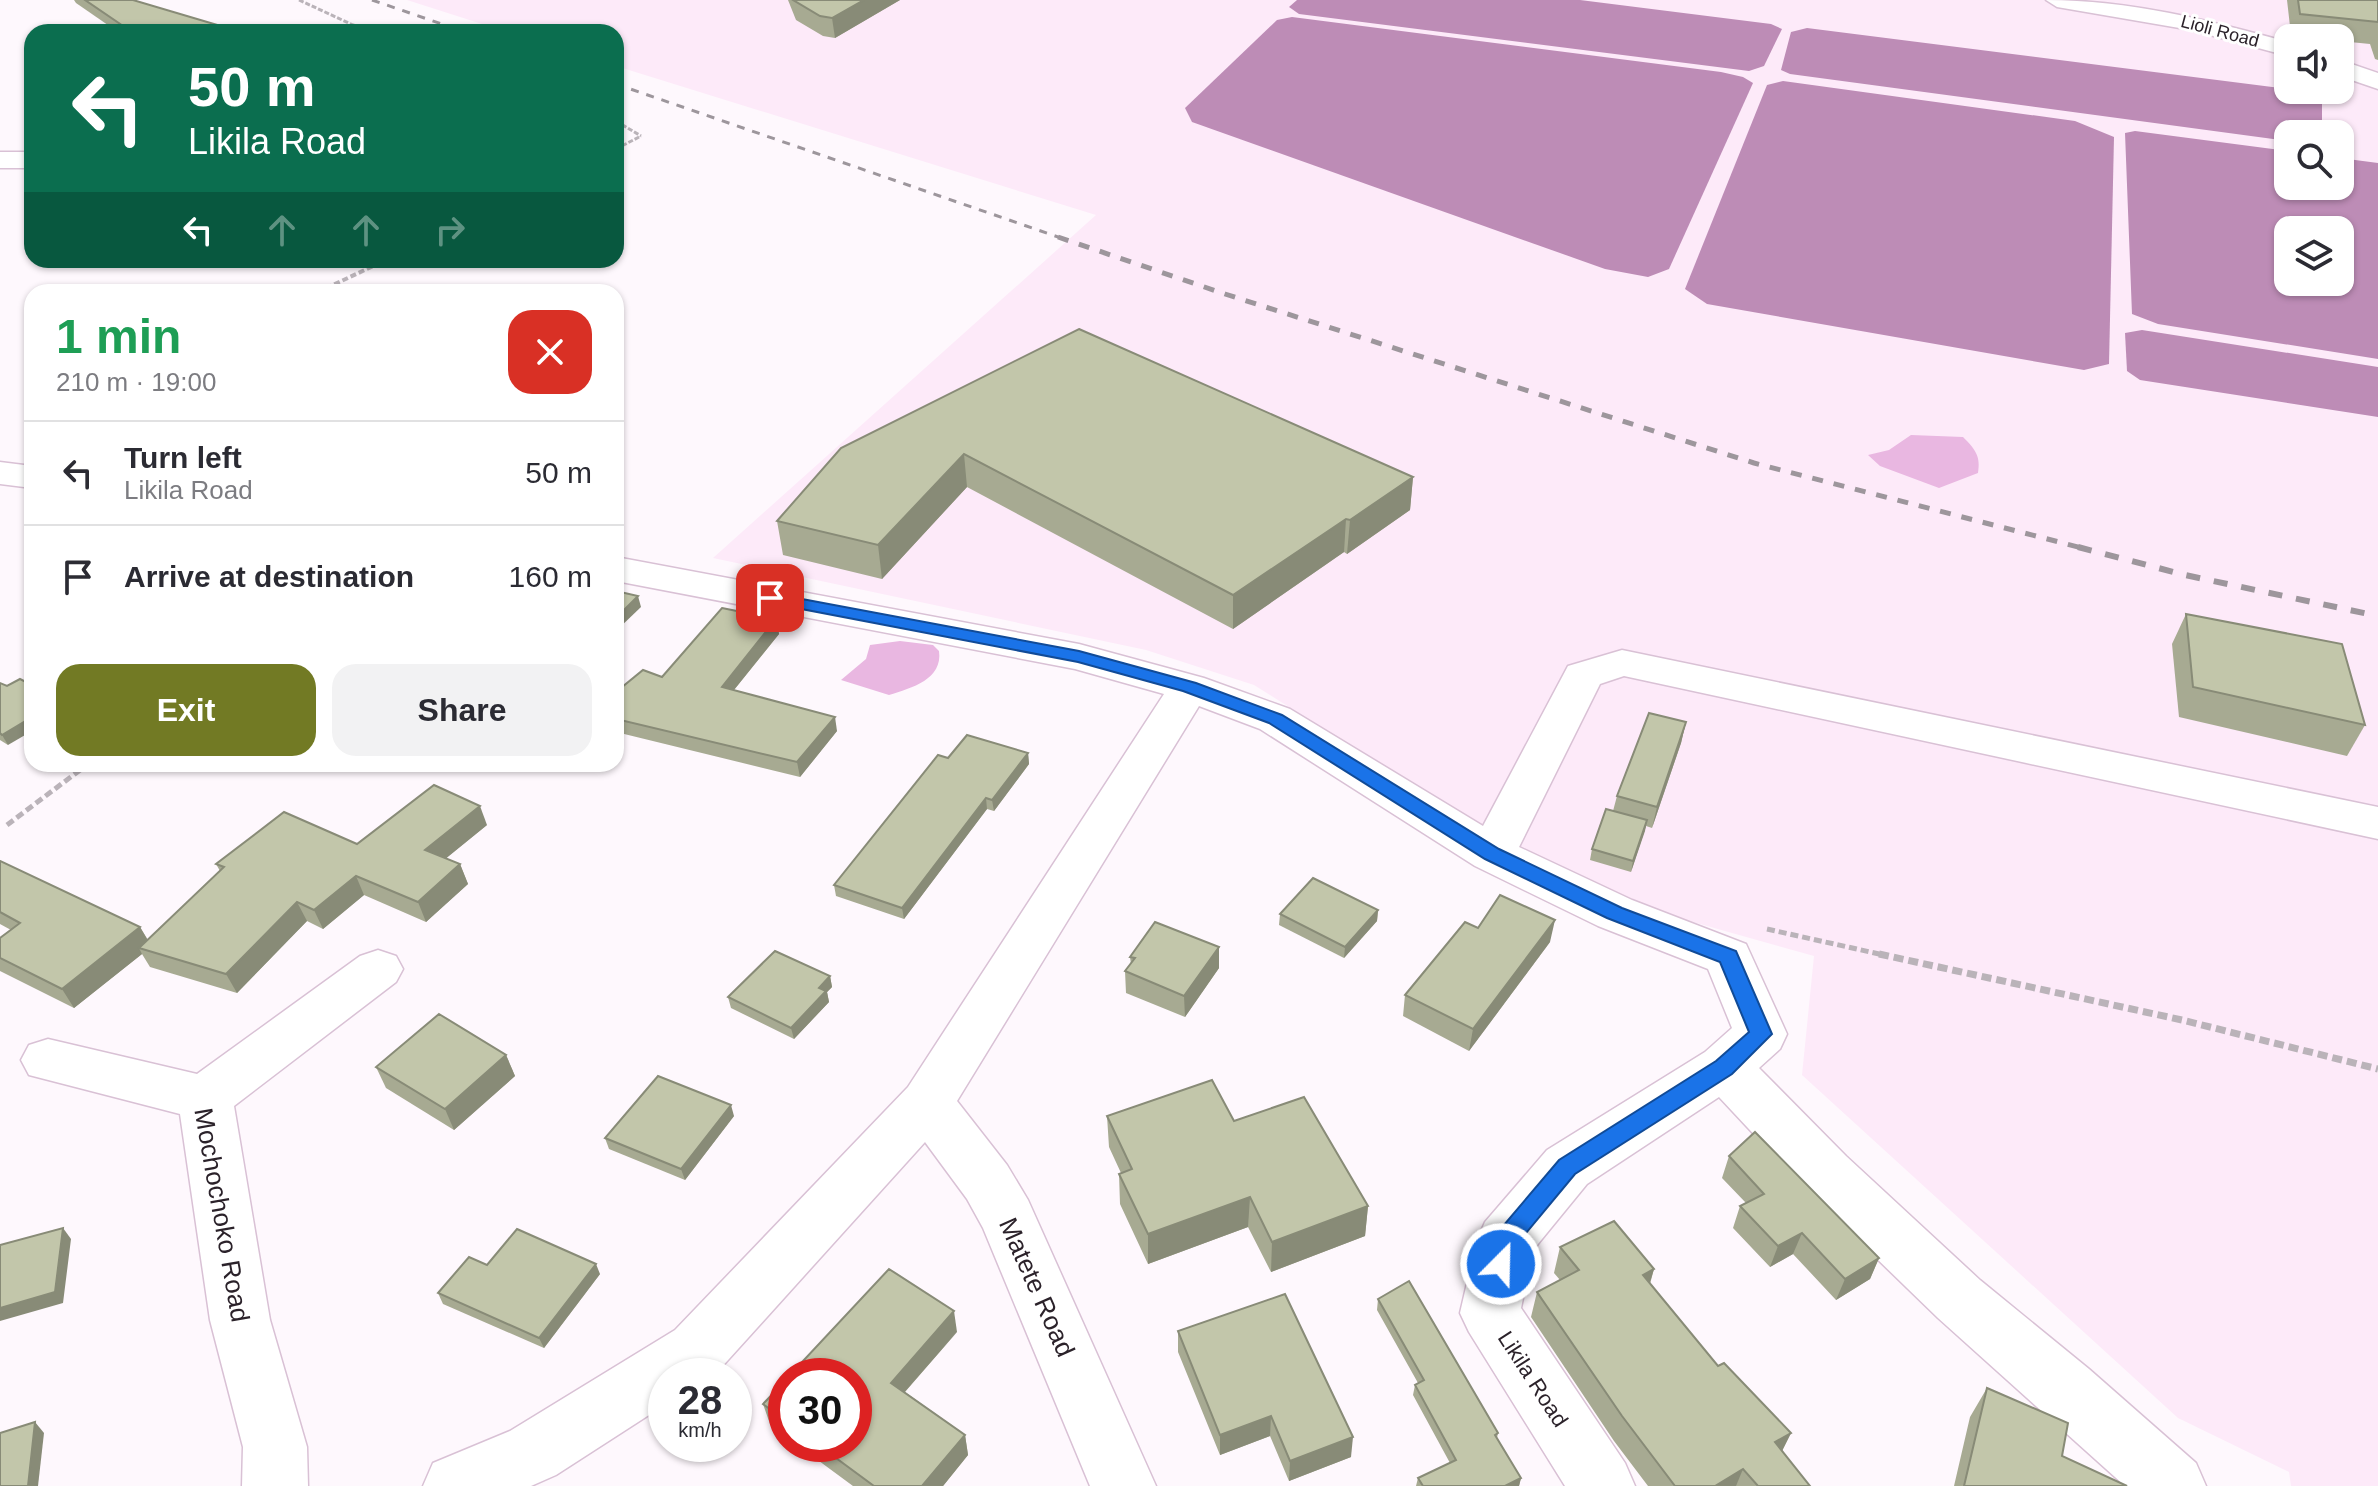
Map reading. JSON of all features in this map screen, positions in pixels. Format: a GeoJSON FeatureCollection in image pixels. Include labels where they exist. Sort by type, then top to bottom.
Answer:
{"type":"FeatureCollection","features":[{"type":"Feature","properties":{"kind":"street","name":"Lioli Road"},"geometry":{"type":"LineString","coordinates":[[2057,0],[2137,6],[2274,45]]}},
{"type":"Feature","properties":{"kind":"street"},"geometry":{"type":"LineString","coordinates":[[2193,23],[2202,11],[2201,0]]}},
{"type":"Feature","properties":{"kind":"street"},"geometry":{"type":"LineString","coordinates":[[2354,73],[2378,82]]}},
{"type":"Feature","properties":{"kind":"street"},"geometry":{"type":"LineString","coordinates":[[0,160],[24,160]]}},
{"type":"Feature","properties":{"kind":"street"},"geometry":{"type":"LineString","coordinates":[[0,473],[24,476]]}},
{"type":"Feature","properties":{"kind":"street"},"geometry":{"type":"LineString","coordinates":[[624,571],[1079,657],[1189,687],[1275,719],[1492,854],[1615,913],[1728,957]]}},
{"type":"Feature","properties":{"kind":"street"},"geometry":{"type":"LineString","coordinates":[[1492,854],[1583,675],[1622,663],[2378,823]]}},
{"type":"Feature","properties":{"kind":"street"},"geometry":{"type":"LineString","coordinates":[[456,1486],[533,1453],[697,1350],[927,1103],[1189,687]]}},
{"type":"Feature","properties":{"kind":"street","name":"Likila Road"},"geometry":{"type":"LineString","coordinates":[[1602,1486],[1490,1313],[1506,1240],[1567,1167],[1724,1067],[1761,1034],[1728,957]]}},
{"type":"Feature","properties":{"kind":"street"},"geometry":{"type":"LineString","coordinates":[[205,1098],[378,969]]}},
{"type":"Feature","properties":{"kind":"street","name":"Mochochoko Road"},"geometry":{"type":"LineString","coordinates":[[48,1060],[205,1098],[240,1320],[275,1447],[275,1486]]}},
{"type":"Feature","properties":{"kind":"street"},"geometry":{"type":"LineString","coordinates":[[1724,1067],[1826,1173],[1959,1299],[2067,1390],[2173,1486]]}},
{"type":"Feature","properties":{"kind":"street","name":"Matete Road"},"geometry":{"type":"LineString","coordinates":[[927,1103],[987,1182],[1008,1218],[1123,1486]]}},
{"type":"Feature","properties":{"kind":"path"},"geometry":{"type":"LineString","coordinates":[[299,0],[351,24]]}},
{"type":"Feature","properties":{"kind":"path"},"geometry":{"type":"LineString","coordinates":[[624,126],[641,136],[624,145]]}},
{"type":"Feature","properties":{"kind":"path"},"geometry":{"type":"LineString","coordinates":[[335,284],[369,268]]}},
{"type":"Feature","properties":{"kind":"path"},"geometry":{"type":"LineString","coordinates":[[7,825],[77,772]]}},
{"type":"Feature","properties":{"kind":"path"},"geometry":{"type":"LineString","coordinates":[[1728,957],[1741,923],[2182,1020],[2378,1069]]}},
{"type":"Feature","properties":{"kind":"shaded area"},"geometry":{"type":"Polygon","coordinates":[[[407,0],[2378,0],[2378,1486],[2291,1486],[2289,1472],[2178,1418],[1802,1075],[1814,956],[1604,897],[1537,863],[1254,685],[1146,650],[713,558],[1096,215],[624,68],[624,24],[482,24],[407,0]]]}},
{"type":"Feature","properties":{"kind":"shaded area"},"geometry":{"type":"Polygon","coordinates":[[[1297,0],[1580,0],[1771,24],[1782,29],[1764,66],[1749,71],[1299,14],[1289,7],[1297,0]]]}},
{"type":"Feature","properties":{"kind":"shaded area"},"geometry":{"type":"Polygon","coordinates":[[[1292,17],[1721,72],[1743,77],[1753,83],[1669,269],[1648,277],[1605,269],[1192,122],[1185,108],[1277,20],[1292,17]]]}},
{"type":"Feature","properties":{"kind":"shaded area"},"geometry":{"type":"Polygon","coordinates":[[[1807,28],[2274,87],[2274,104],[2322,104],[2322,120],[2274,120],[2274,139],[1790,74],[1781,70],[1791,32],[1807,28]]]}},
{"type":"Feature","properties":{"kind":"shaded area"},"geometry":{"type":"Polygon","coordinates":[[[1783,81],[2075,121],[2114,137],[2109,364],[2084,370],[1707,304],[1685,289],[1767,85],[1783,81]]]}},
{"type":"Feature","properties":{"kind":"shaded area"},"geometry":{"type":"Polygon","coordinates":[[[2135,131],[2274,149],[2274,200],[2354,200],[2354,160],[2378,163],[2378,359],[2158,324],[2132,314],[2125,133],[2135,131]]]}},
{"type":"Feature","properties":{"kind":"shaded area"},"geometry":{"type":"Polygon","coordinates":[[[2142,330],[2378,367],[2378,417],[2140,380],[2127,371],[2125,333],[2142,330]]]}},
{"type":"Feature","properties":{"kind":"shaded area"},"geometry":{"type":"Polygon","coordinates":[[[1911,435],[1963,437],[1976,453],[1978,473],[1939,488],[1880,466],[1868,455],[1889,450],[1911,435]]]}},
{"type":"Feature","properties":{"kind":"shaded area"},"geometry":{"type":"Polygon","coordinates":[[[900,641],[933,645],[939,651],[936,669],[924,681],[889,695],[841,680],[866,659],[870,645],[900,641]]]}},
{"type":"Feature","properties":{"kind":"building"},"geometry":{"type":"Polygon","coordinates":[[[85,0],[133,0],[214,24],[120,24],[85,0]]]}},
{"type":"Feature","properties":{"kind":"building"},"geometry":{"type":"Polygon","coordinates":[[[793,0],[864,0],[832,18],[820,16],[793,0]]]}},
{"type":"Feature","properties":{"kind":"building"},"geometry":{"type":"Polygon","coordinates":[[[2298,0],[2378,0],[2378,22],[2300,14],[2298,0]]]}},
{"type":"Feature","properties":{"kind":"building"},"geometry":{"type":"Polygon","coordinates":[[[1079,329],[1413,477],[1233,595],[964,454],[878,545],[777,521],[841,448],[1079,329]]]}},
{"type":"Feature","properties":{"kind":"building"},"geometry":{"type":"Polygon","coordinates":[[[624,593],[638,596],[624,610],[624,593]]]}},
{"type":"Feature","properties":{"kind":"building"},"geometry":{"type":"Polygon","coordinates":[[[722,608],[776,619],[722,687],[835,717],[797,762],[624,721],[624,685],[643,670],[662,677],[722,608]]]}},
{"type":"Feature","properties":{"kind":"building"},"geometry":{"type":"Polygon","coordinates":[[[2186,614],[2342,644],[2365,725],[2193,687],[2186,614]]]}},
{"type":"Feature","properties":{"kind":"building"},"geometry":{"type":"Polygon","coordinates":[[[20,679],[24,681],[24,722],[2,735],[0,683],[7,686],[20,679]]]}},
{"type":"Feature","properties":{"kind":"building"},"geometry":{"type":"Polygon","coordinates":[[[1649,713],[1686,722],[1657,807],[1617,796],[1649,713]]]}},
{"type":"Feature","properties":{"kind":"building"},"geometry":{"type":"Polygon","coordinates":[[[967,735],[1028,753],[992,800],[986,798],[902,908],[834,885],[938,755],[948,758],[967,735]]]}},
{"type":"Feature","properties":{"kind":"building"},"geometry":{"type":"Polygon","coordinates":[[[434,785],[480,806],[425,850],[460,864],[418,902],[356,876],[314,910],[297,902],[226,974],[139,948],[224,867],[216,864],[284,812],[357,844],[434,785]]]}},
{"type":"Feature","properties":{"kind":"building"},"geometry":{"type":"Polygon","coordinates":[[[1606,809],[1647,820],[1633,861],[1592,849],[1606,809]]]}},
{"type":"Feature","properties":{"kind":"building"},"geometry":{"type":"Polygon","coordinates":[[[0,861],[140,927],[62,989],[0,958],[0,938],[20,923],[0,912],[0,861]]]}},
{"type":"Feature","properties":{"kind":"building"},"geometry":{"type":"Polygon","coordinates":[[[1313,878],[1378,910],[1345,947],[1280,914],[1313,878]]]}},
{"type":"Feature","properties":{"kind":"building"},"geometry":{"type":"Polygon","coordinates":[[[1500,895],[1555,920],[1473,1029],[1405,995],[1465,922],[1478,928],[1500,895]]]}},
{"type":"Feature","properties":{"kind":"building"},"geometry":{"type":"Polygon","coordinates":[[[1155,922],[1219,947],[1184,996],[1125,971],[1135,958],[1130,957],[1155,922]]]}},
{"type":"Feature","properties":{"kind":"building"},"geometry":{"type":"Polygon","coordinates":[[[775,951],[830,976],[819,988],[826,991],[791,1028],[728,997],[775,951]]]}},
{"type":"Feature","properties":{"kind":"building"},"geometry":{"type":"Polygon","coordinates":[[[439,1014],[506,1055],[445,1109],[376,1067],[439,1014]]]}},
{"type":"Feature","properties":{"kind":"building"},"geometry":{"type":"Polygon","coordinates":[[[658,1076],[731,1105],[681,1169],[605,1138],[658,1076]]]}},
{"type":"Feature","properties":{"kind":"building"},"geometry":{"type":"Polygon","coordinates":[[[1212,1080],[1234,1121],[1304,1097],[1368,1206],[1272,1242],[1250,1197],[1148,1234],[1119,1174],[1132,1169],[1107,1116],[1212,1080]]]}},
{"type":"Feature","properties":{"kind":"building"},"geometry":{"type":"Polygon","coordinates":[[[1755,1132],[1879,1258],[1845,1279],[1802,1233],[1778,1246],[1740,1206],[1764,1194],[1729,1156],[1755,1132]]]}},
{"type":"Feature","properties":{"kind":"building"},"geometry":{"type":"Polygon","coordinates":[[[1614,1221],[1654,1269],[1643,1275],[1718,1366],[1724,1363],[1791,1433],[1775,1442],[1810,1486],[1758,1486],[1743,1469],[1715,1486],[1675,1486],[1622,1416],[1537,1292],[1579,1270],[1560,1247],[1614,1221]]]}},
{"type":"Feature","properties":{"kind":"building"},"geometry":{"type":"Polygon","coordinates":[[[63,1228],[55,1292],[0,1308],[0,1245],[63,1228]]]}},
{"type":"Feature","properties":{"kind":"building"},"geometry":{"type":"Polygon","coordinates":[[[517,1229],[596,1264],[539,1338],[438,1293],[469,1257],[487,1265],[517,1229]]]}},
{"type":"Feature","properties":{"kind":"building"},"geometry":{"type":"Polygon","coordinates":[[[889,1269],[954,1311],[891,1383],[965,1435],[922,1486],[874,1486],[841,1462],[872,1462],[872,1358],[806,1358],[889,1269]]]}},
{"type":"Feature","properties":{"kind":"building"},"geometry":{"type":"Polygon","coordinates":[[[1409,1281],[1521,1478],[1505,1486],[1423,1486],[1418,1478],[1456,1460],[1415,1385],[1424,1380],[1378,1299],[1409,1281]]]}},
{"type":"Feature","properties":{"kind":"building"},"geometry":{"type":"Polygon","coordinates":[[[1285,1294],[1353,1437],[1290,1461],[1271,1416],[1220,1435],[1178,1331],[1285,1294]]]}},
{"type":"Feature","properties":{"kind":"building"},"geometry":{"type":"Polygon","coordinates":[[[1987,1388],[2068,1423],[2062,1456],[2127,1486],[1964,1486],[1987,1388]]]}},
{"type":"Feature","properties":{"kind":"building"},"geometry":{"type":"Polygon","coordinates":[[[35,1422],[28,1486],[0,1486],[0,1433],[35,1422]]]}},
{"type":"Feature","properties":{"kind":"railway"},"geometry":{"type":"LineString","coordinates":[[372,0],[442,24]]}},
{"type":"Feature","properties":{"kind":"railway"},"geometry":{"type":"LineString","coordinates":[[624,87],[1064,239]]}},
{"type":"Feature","properties":{"kind":"railway"},"geometry":{"type":"LineString","coordinates":[[1058,237],[1225,294],[1754,463],[2086,549]]}},
{"type":"Feature","properties":{"kind":"railway"},"geometry":{"type":"LineString","coordinates":[[2078,547],[2185,575],[2378,616]]}},
{"type":"Feature","properties":{"kind":"route"},"geometry":{"type":"LineString","coordinates":[[770,598],[1079,657],[1189,687],[1275,719],[1492,854],[1615,913],[1728,957],[1761,1034],[1724,1067],[1567,1167],[1506,1240],[1501,1264]]}}]}
